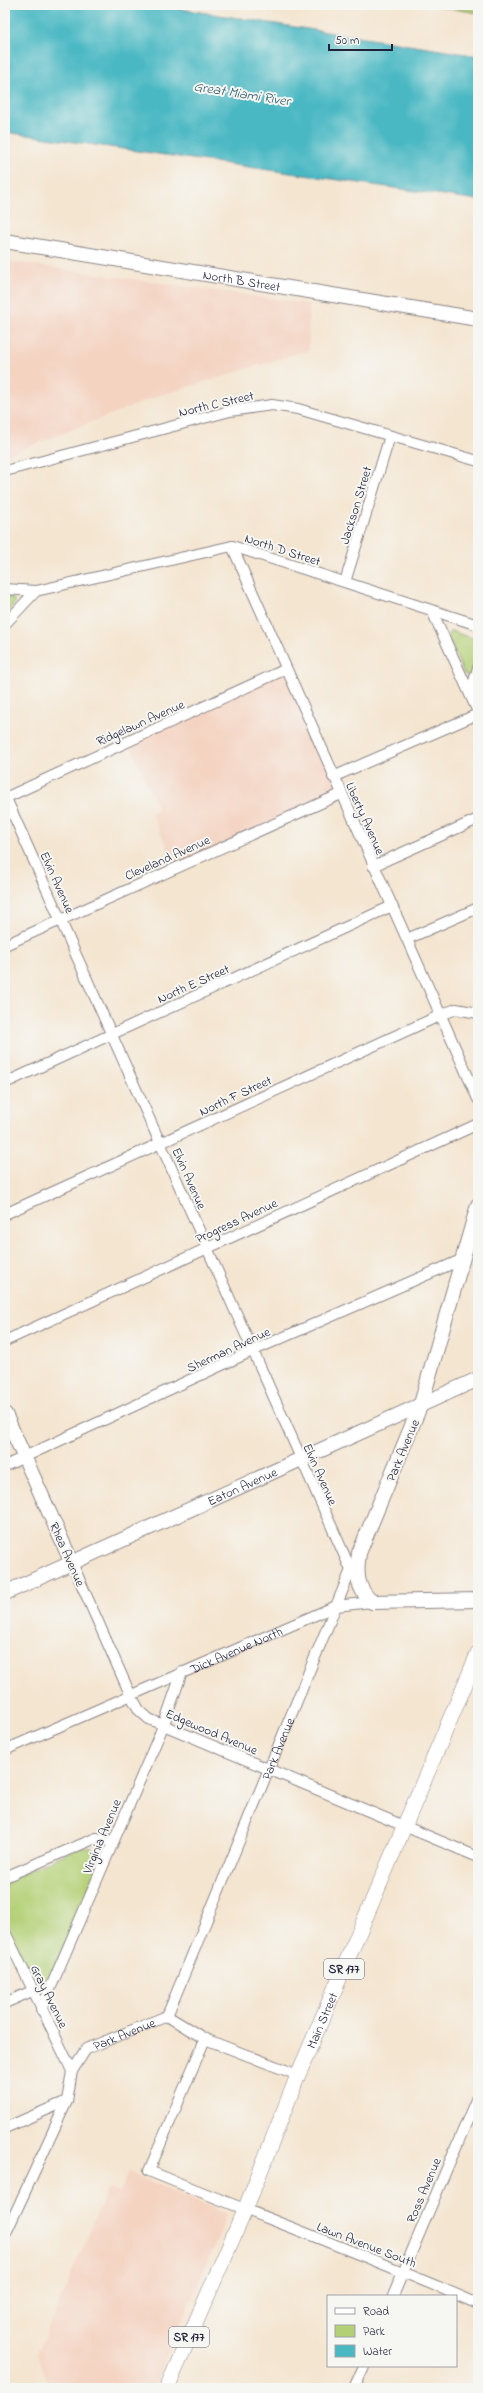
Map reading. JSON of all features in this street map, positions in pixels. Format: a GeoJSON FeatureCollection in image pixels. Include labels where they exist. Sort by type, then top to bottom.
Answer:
{"type":"FeatureCollection","features":[{"type":"Feature","properties":{"kind":"main road","name":"North B Street"},"geometry":{"type":"LineString","coordinates":[[5,241],[478,319]]}},
{"type":"Feature","properties":{"kind":"main road","name":"Park Avenue"},"geometry":{"type":"LineString","coordinates":[[359,1553],[421,1404],[478,1205]]}},
{"type":"Feature","properties":{"kind":"main road","name":"Eaton Avenue"},"geometry":{"type":"LineString","coordinates":[[5,1593],[478,1379]]}},
{"type":"Feature","properties":{"kind":"main road","name":"Rhea Avenue"},"geometry":{"type":"LineString","coordinates":[[5,1414],[72,1563]]}},
{"type":"Feature","properties":{"kind":"main road"},"geometry":{"type":"LineString","coordinates":[[359,1553],[356,1571],[358,1582],[363,1594],[372,1602]]}},
{"type":"Feature","properties":{"kind":"main road","name":"Dick Avenue North"},"geometry":{"type":"LineString","coordinates":[[372,1602],[478,1600]]}},
{"type":"Feature","properties":{"kind":"main road","name":"Main Street"},"geometry":{"type":"LineString","coordinates":[[166,2388],[245,2210],[298,2075],[478,1654]]}},
{"type":"Feature","properties":{"kind":"street","name":"North C Street"},"geometry":{"type":"LineString","coordinates":[[5,471],[253,406],[284,405],[478,461]]}},
{"type":"Feature","properties":{"kind":"street","name":"Jackson Street"},"geometry":{"type":"LineString","coordinates":[[345,582],[390,436]]}},
{"type":"Feature","properties":{"kind":"street","name":"North D Street"},"geometry":{"type":"LineString","coordinates":[[5,589],[36,591],[232,546],[478,625]]}},
{"type":"Feature","properties":{"kind":"street","name":"Liberty Avenue"},"geometry":{"type":"LineString","coordinates":[[232,546],[333,777],[478,1099]]}},
{"type":"Feature","properties":{"kind":"street"},"geometry":{"type":"LineString","coordinates":[[5,624],[36,591]]}},
{"type":"Feature","properties":{"kind":"street"},"geometry":{"type":"LineString","coordinates":[[333,777],[478,713],[432,611]]}},
{"type":"Feature","properties":{"kind":"street"},"geometry":{"type":"LineString","coordinates":[[470,694],[478,668]]}},
{"type":"Feature","properties":{"kind":"street","name":"Ridgelawn Avenue"},"geometry":{"type":"LineString","coordinates":[[5,797],[286,669]]}},
{"type":"Feature","properties":{"kind":"street","name":"Cleveland Avenue"},"geometry":{"type":"LineString","coordinates":[[5,945],[341,794]]}},
{"type":"Feature","properties":{"kind":"street","name":"Elvin Avenue"},"geometry":{"type":"LineString","coordinates":[[5,797],[61,919],[300,1459],[351,1570]]}},
{"type":"Feature","properties":{"kind":"street"},"geometry":{"type":"LineString","coordinates":[[373,866],[478,819]]}},
{"type":"Feature","properties":{"kind":"street","name":"North E Street"},"geometry":{"type":"LineString","coordinates":[[5,1083],[392,906]]}},
{"type":"Feature","properties":{"kind":"street"},"geometry":{"type":"LineString","coordinates":[[407,939],[478,908]]}},
{"type":"Feature","properties":{"kind":"street","name":"North F Street"},"geometry":{"type":"LineString","coordinates":[[5,1214],[441,1015],[456,1010],[478,1013]]}},
{"type":"Feature","properties":{"kind":"street","name":"Progress Avenue"},"geometry":{"type":"LineString","coordinates":[[5,1341],[478,1124]]}},
{"type":"Feature","properties":{"kind":"street","name":"Sherman Avenue"},"geometry":{"type":"LineString","coordinates":[[5,1466],[252,1351],[463,1259]]}},
{"type":"Feature","properties":{"kind":"street","name":"Park Avenue"},"geometry":{"type":"LineString","coordinates":[[5,2235],[67,2101],[72,2071],[86,2049],[167,2016],[359,1553]]}},
{"type":"Feature","properties":{"kind":"street","name":"Rhea Avenue"},"geometry":{"type":"LineString","coordinates":[[72,1563],[130,1694]]}},
{"type":"Feature","properties":{"kind":"street","name":"Dick Avenue North"},"geometry":{"type":"LineString","coordinates":[[5,1750],[130,1694],[336,1606],[372,1602]]}},
{"type":"Feature","properties":{"kind":"street","name":"Virginia Avenue"},"geometry":{"type":"LineString","coordinates":[[41,2010],[112,1841],[164,1724],[182,1672]]}},
{"type":"Feature","properties":{"kind":"street","name":"Edgewood Avenue"},"geometry":{"type":"LineString","coordinates":[[130,1694],[139,1710],[149,1719],[478,1857]]}},
{"type":"Feature","properties":{"kind":"street"},"geometry":{"type":"LineString","coordinates":[[5,1877],[96,1838],[112,1841]]}},
{"type":"Feature","properties":{"kind":"street","name":"Gray Avenue"},"geometry":{"type":"LineString","coordinates":[[5,1932],[41,2010],[72,2071]]}},
{"type":"Feature","properties":{"kind":"street"},"geometry":{"type":"LineString","coordinates":[[5,2003],[32,1991]]}},
{"type":"Feature","properties":{"kind":"street"},"geometry":{"type":"LineString","coordinates":[[167,2016],[205,2039],[298,2075]]}},
{"type":"Feature","properties":{"kind":"street","name":"Lawn Avenue South"},"geometry":{"type":"LineString","coordinates":[[205,2039],[149,2171],[403,2271],[478,2304]]}},
{"type":"Feature","properties":{"kind":"street","name":"Ross Avenue"},"geometry":{"type":"LineString","coordinates":[[393,2295],[478,2095]]}},
{"type":"Feature","properties":{"kind":"street"},"geometry":{"type":"LineString","coordinates":[[5,2128],[67,2101]]}},
{"type":"Feature","properties":{"kind":"street"},"geometry":{"type":"LineString","coordinates":[[354,2388],[364,2367]]}},
{"type":"Feature","properties":{"kind":"shaded area"},"geometry":{"type":"Polygon","coordinates":[[[5,261],[309,304],[309,350],[158,396],[5,456],[5,261]]]}},
{"type":"Feature","properties":{"kind":"shaded area"},"geometry":{"type":"Polygon","coordinates":[[[286,669],[341,794],[176,867],[151,812],[158,809],[128,741],[286,669]]]}},
{"type":"Feature","properties":{"kind":"shaded area"},"geometry":{"type":"Polygon","coordinates":[[[128,2172],[228,2214],[153,2388],[50,2388],[37,2354],[108,2188],[120,2193],[128,2172]]]}},
{"type":"Feature","properties":{"kind":"green space"},"geometry":{"type":"Polygon","coordinates":[[[431,5],[478,5],[478,13],[431,5]]]}},
{"type":"Feature","properties":{"kind":"green space"},"geometry":{"type":"Polygon","coordinates":[[[5,596],[13,598],[15,603],[5,615],[5,596]]]}},
{"type":"Feature","properties":{"kind":"green space"},"geometry":{"type":"Polygon","coordinates":[[[451,631],[478,640],[476,664],[468,676],[464,674],[447,635],[451,631]]]}},
{"type":"Feature","properties":{"kind":"green space"},"geometry":{"type":"Polygon","coordinates":[[[82,1846],[94,1851],[98,1855],[100,1862],[51,1976],[40,1980],[34,1978],[28,1975],[5,1923],[5,1882],[82,1846]]]}},
{"type":"Feature","properties":{"kind":"water","name":"Great Miami River"},"geometry":{"type":"Polygon","coordinates":[[[5,5],[156,5],[478,56],[478,200],[5,132],[5,5]]]}}]}
